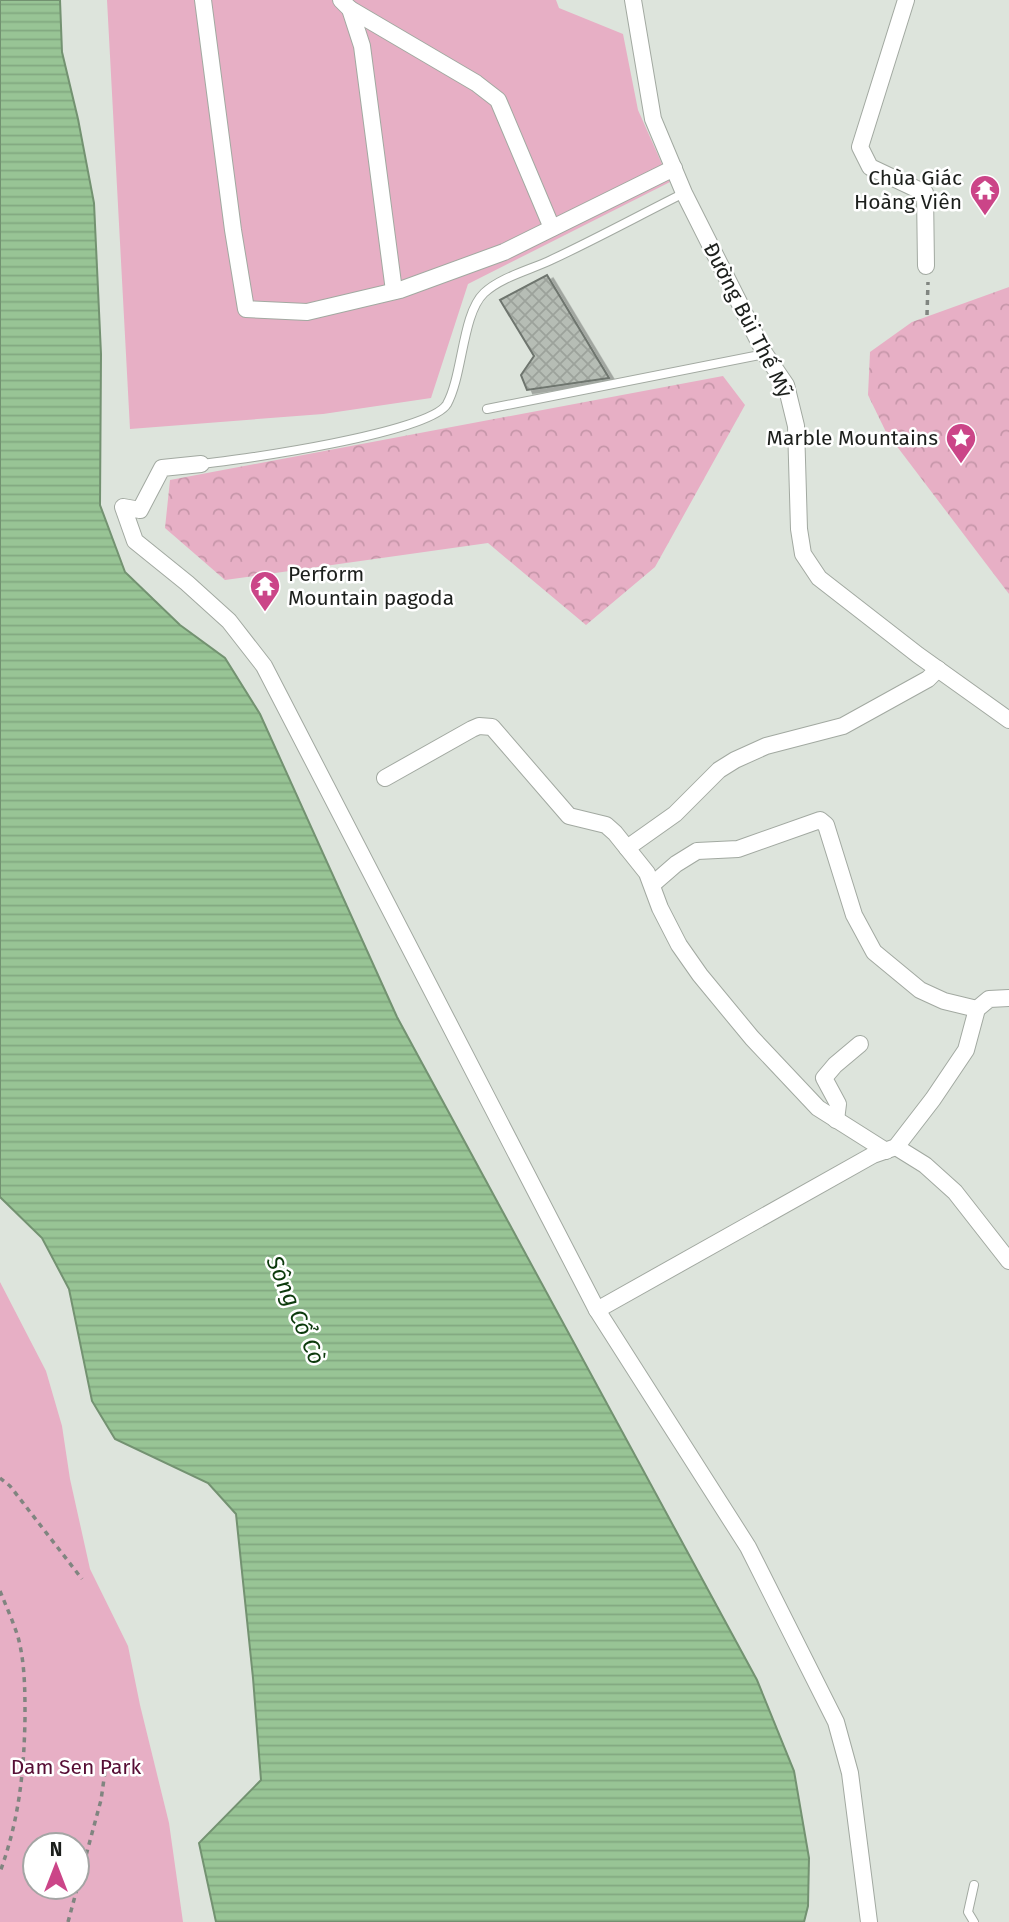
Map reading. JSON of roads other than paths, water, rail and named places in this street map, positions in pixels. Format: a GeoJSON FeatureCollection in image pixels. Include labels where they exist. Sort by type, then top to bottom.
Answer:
{"type":"FeatureCollection","features":[{"type":"Feature","properties":{"kind":"street"},"geometry":{"type":"LineString","coordinates":[[202,0],[246,309],[307,312],[394,291],[504,252],[674,168]]}},
{"type":"Feature","properties":{"kind":"street","name":"Đường Bùi Thế Mỹ"},"geometry":{"type":"LineString","coordinates":[[633,0],[653,119],[684,193],[765,354],[786,385],[796,426],[799,529],[803,554],[819,578],[1009,720]]}},
{"type":"Feature","properties":{"kind":"street"},"geometry":{"type":"LineString","coordinates":[[906,0],[860,147],[870,167],[925,193],[926,266]]}},
{"type":"Feature","properties":{"kind":"street"},"geometry":{"type":"LineString","coordinates":[[345,4],[362,46],[394,291]]}},
{"type":"Feature","properties":{"kind":"street"},"geometry":{"type":"LineString","coordinates":[[345,4],[476,83],[498,100],[552,228]]}},
{"type":"Feature","properties":{"kind":"street"},"geometry":{"type":"LineString","coordinates":[[201,464],[162,468],[140,510],[123,507],[135,541],[229,621],[264,666],[597,1310],[748,1547],[836,1722],[850,1773],[869,1922]]}},
{"type":"Feature","properties":{"kind":"street"},"geometry":{"type":"LineString","coordinates":[[626,848],[675,814],[719,770],[735,760],[773,743],[843,726],[928,679],[938,669]]}},
{"type":"Feature","properties":{"kind":"street"},"geometry":{"type":"LineString","coordinates":[[385,778],[464,733],[488,725],[569,816],[606,825],[626,848],[653,884],[669,926],[700,975],[751,1038],[792,1082],[818,1108],[836,1120],[925,1164],[955,1192],[1009,1261]]}},
{"type":"Feature","properties":{"kind":"street"},"geometry":{"type":"LineString","coordinates":[[653,884],[676,864],[697,851],[738,849],[820,820],[826,825],[854,915],[874,952],[920,990],[955,1005],[977,1009]]}},
{"type":"Feature","properties":{"kind":"street"},"geometry":{"type":"LineString","coordinates":[[597,1310],[873,1155],[891,1149],[933,1099],[966,1050],[977,1009],[989,999],[1009,998]]}},
{"type":"Feature","properties":{"kind":"street"},"geometry":{"type":"LineString","coordinates":[[836,1120],[838,1104],[824,1078],[860,1044]]}},
{"type":"Feature","properties":{"kind":"lane"},"geometry":{"type":"LineString","coordinates":[[201,464],[261,457],[376,433],[430,418],[441,412],[448,403],[471,319],[484,293],[684,193]]}},
{"type":"Feature","properties":{"kind":"lane"},"geometry":{"type":"LineString","coordinates":[[487,410],[765,354]]}},
{"type":"Feature","properties":{"kind":"lane"},"geometry":{"type":"LineString","coordinates":[[974,1885],[968,1912],[974,1922]]}},
{"type":"Feature","properties":{"kind":"water","name":"Sông Cổ Cò"},"geometry":{"type":"Polygon","coordinates":[[[0,0],[60,0],[62,52],[94,203],[101,354],[100,505],[125,572],[180,625],[225,658],[260,714],[397,1017],[757,1680],[794,1771],[809,1858],[808,1906],[804,1922],[216,1922],[199,1843],[261,1780],[236,1514],[208,1483],[115,1439],[92,1401],[69,1289],[42,1238],[0,1197],[0,0]]]}},
{"type":"Feature","properties":{"kind":"place","name":"Chùa Giác Hoàng Viên"},"geometry":{"type":"Point","coordinates":[985,217]}},
{"type":"Feature","properties":{"kind":"place","name":"Marble Mountains"},"geometry":{"type":"Point","coordinates":[961,465]}},
{"type":"Feature","properties":{"kind":"place","name":"Perform Mountain pagoda"},"geometry":{"type":"Point","coordinates":[265,613]}},
{"type":"Feature","properties":{"kind":"park label","name":"Dam Sen Park"},"geometry":{"type":"Point","coordinates":[76,1767]}}]}
